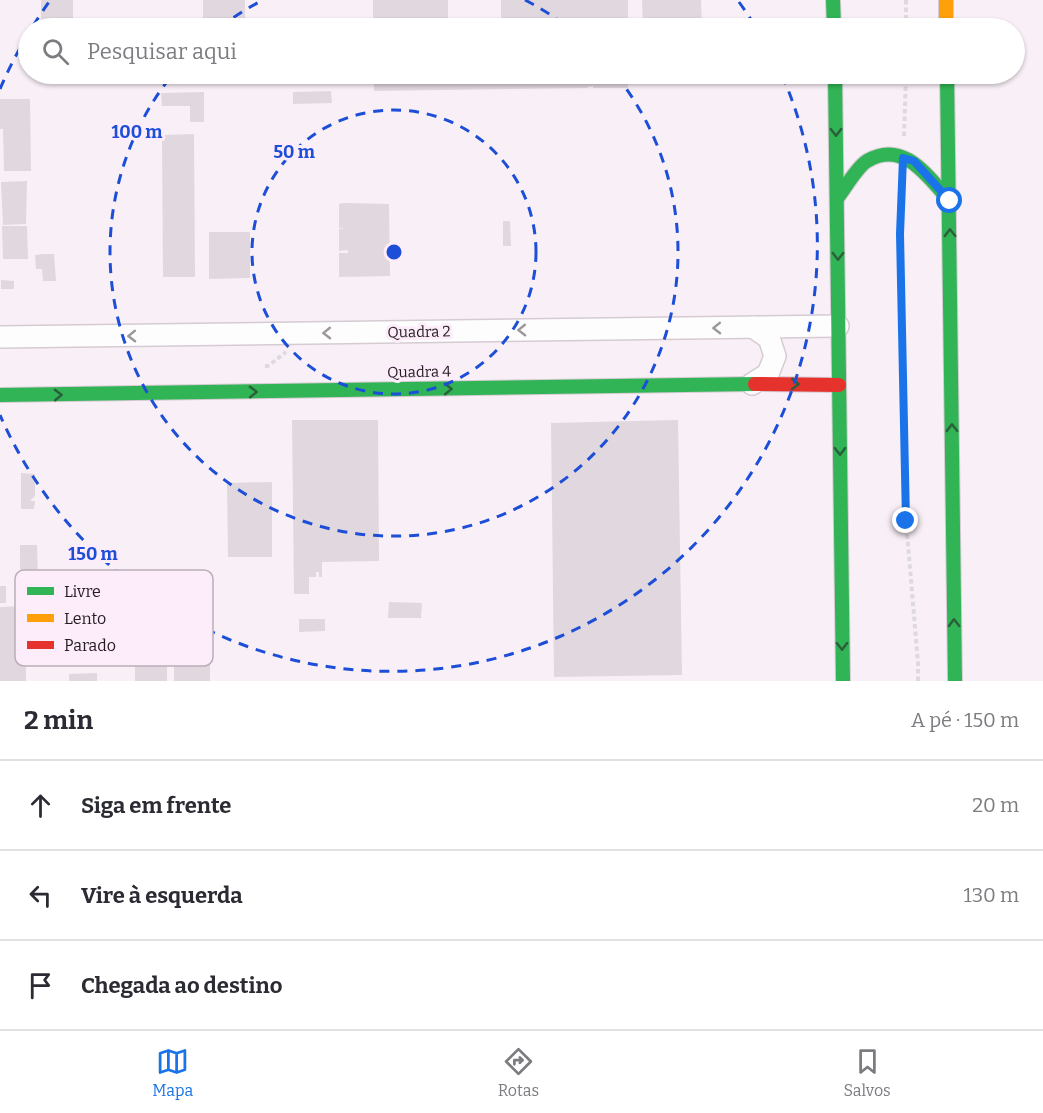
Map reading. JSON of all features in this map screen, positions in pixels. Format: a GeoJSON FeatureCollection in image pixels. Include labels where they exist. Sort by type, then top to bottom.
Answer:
{"type":"FeatureCollection","features":[{"type":"Feature","properties":{"kind":"street"},"geometry":{"type":"LineString","coordinates":[[833,0],[834,18]]}},
{"type":"Feature","properties":{"kind":"street"},"geometry":{"type":"LineString","coordinates":[[946,0],[946,18]]}},
{"type":"Feature","properties":{"kind":"street"},"geometry":{"type":"LineString","coordinates":[[835,84],[843,681]]}},
{"type":"Feature","properties":{"kind":"street"},"geometry":{"type":"LineString","coordinates":[[947,84],[955,681]]}},
{"type":"Feature","properties":{"kind":"street"},"geometry":{"type":"LineString","coordinates":[[838,197],[866,161],[891,154],[914,161],[950,201]]}},
{"type":"Feature","properties":{"kind":"street","name":"Quadra 2"},"geometry":{"type":"LineString","coordinates":[[0,337],[838,326]]}},
{"type":"Feature","properties":{"kind":"street"},"geometry":{"type":"LineString","coordinates":[[752,384],[768,374],[775,356],[769,338],[753,327]]}},
{"type":"Feature","properties":{"kind":"street","name":"Quadra 4"},"geometry":{"type":"LineString","coordinates":[[0,395],[752,384],[839,385]]}},
{"type":"Feature","properties":{"kind":"path"},"geometry":{"type":"LineString","coordinates":[[906,0],[906,18]]}},
{"type":"Feature","properties":{"kind":"path"},"geometry":{"type":"LineString","coordinates":[[906,84],[900,234],[906,521],[918,681]]}},
{"type":"Feature","properties":{"kind":"building"},"geometry":{"type":"Polygon","coordinates":[[[41,0],[73,0],[73,18],[41,18],[41,0]]]}},
{"type":"Feature","properties":{"kind":"building"},"geometry":{"type":"Polygon","coordinates":[[[203,0],[245,0],[245,18],[203,18],[203,0]]]}},
{"type":"Feature","properties":{"kind":"building"},"geometry":{"type":"Polygon","coordinates":[[[373,0],[448,0],[448,18],[373,18],[373,0]]]}},
{"type":"Feature","properties":{"kind":"building"},"geometry":{"type":"Polygon","coordinates":[[[501,0],[628,0],[628,18],[501,18],[501,0]]]}},
{"type":"Feature","properties":{"kind":"building"},"geometry":{"type":"Polygon","coordinates":[[[642,0],[701,0],[702,18],[643,18],[642,0]]]}},
{"type":"Feature","properties":{"kind":"building"},"geometry":{"type":"Polygon","coordinates":[[[374,84],[628,84],[628,88],[593,88],[593,86],[588,88],[374,91],[374,84]]]}},
{"type":"Feature","properties":{"kind":"building"},"geometry":{"type":"Polygon","coordinates":[[[331,91],[332,103],[293,104],[293,92],[331,91]]]}},
{"type":"Feature","properties":{"kind":"building"},"geometry":{"type":"Polygon","coordinates":[[[204,92],[204,122],[190,122],[190,106],[162,106],[161,93],[204,92]]]}},
{"type":"Feature","properties":{"kind":"building"},"geometry":{"type":"Polygon","coordinates":[[[0,99],[30,99],[31,171],[4,171],[0,99]]]}},
{"type":"Feature","properties":{"kind":"building"},"geometry":{"type":"Polygon","coordinates":[[[194,134],[195,277],[163,277],[162,135],[194,134]]]}},
{"type":"Feature","properties":{"kind":"building"},"geometry":{"type":"Polygon","coordinates":[[[27,181],[26,224],[3,225],[1,182],[27,181]]]}},
{"type":"Feature","properties":{"kind":"building"},"geometry":{"type":"Polygon","coordinates":[[[339,204],[389,204],[390,276],[339,277],[339,253],[348,253],[348,250],[339,251],[339,229],[346,229],[339,228],[339,204]]]}},
{"type":"Feature","properties":{"kind":"building"},"geometry":{"type":"Polygon","coordinates":[[[503,221],[510,221],[511,246],[503,246],[503,221]]]}},
{"type":"Feature","properties":{"kind":"building"},"geometry":{"type":"Polygon","coordinates":[[[2,226],[27,226],[28,259],[3,259],[2,226]]]}},
{"type":"Feature","properties":{"kind":"building"},"geometry":{"type":"Polygon","coordinates":[[[209,232],[250,232],[250,278],[209,279],[209,232]]]}},
{"type":"Feature","properties":{"kind":"building"},"geometry":{"type":"Polygon","coordinates":[[[54,254],[56,281],[43,281],[42,269],[36,269],[35,255],[54,254]]]}},
{"type":"Feature","properties":{"kind":"building"},"geometry":{"type":"Polygon","coordinates":[[[1,280],[14,281],[14,289],[1,289],[1,280]]]}},
{"type":"Feature","properties":{"kind":"building"},"geometry":{"type":"Polygon","coordinates":[[[292,420],[378,420],[379,561],[322,562],[322,577],[319,577],[319,572],[316,572],[316,577],[309,577],[309,594],[294,594],[292,420]]]}},
{"type":"Feature","properties":{"kind":"building"},"geometry":{"type":"Polygon","coordinates":[[[678,420],[682,675],[554,677],[551,423],[678,420]]]}},
{"type":"Feature","properties":{"kind":"building"},"geometry":{"type":"Polygon","coordinates":[[[21,473],[35,474],[35,496],[30,501],[35,501],[34,509],[21,509],[21,473]]]}},
{"type":"Feature","properties":{"kind":"building"},"geometry":{"type":"Polygon","coordinates":[[[272,482],[272,557],[228,557],[227,483],[272,482]]]}},
{"type":"Feature","properties":{"kind":"building"},"geometry":{"type":"Polygon","coordinates":[[[20,545],[37,545],[38,570],[20,570],[20,545]]]}},
{"type":"Feature","properties":{"kind":"building"},"geometry":{"type":"Polygon","coordinates":[[[0,586],[6,586],[6,603],[0,603],[0,586]]]}},
{"type":"Feature","properties":{"kind":"building"},"geometry":{"type":"Polygon","coordinates":[[[389,602],[422,603],[421,618],[388,618],[389,602]]]}},
{"type":"Feature","properties":{"kind":"building"},"geometry":{"type":"Polygon","coordinates":[[[15,606],[15,666],[26,666],[26,681],[0,681],[0,607],[15,606]]]}},
{"type":"Feature","properties":{"kind":"building"},"geometry":{"type":"Polygon","coordinates":[[[299,619],[325,619],[325,631],[299,632],[299,619]]]}},
{"type":"Feature","properties":{"kind":"building"},"geometry":{"type":"Polygon","coordinates":[[[135,666],[167,666],[167,681],[135,681],[135,666]]]}},
{"type":"Feature","properties":{"kind":"building"},"geometry":{"type":"Polygon","coordinates":[[[174,666],[210,666],[210,681],[174,681],[174,666]]]}},
{"type":"Feature","properties":{"kind":"building"},"geometry":{"type":"Polygon","coordinates":[[[97,673],[97,681],[69,681],[69,674],[97,673]]]}},
{"type":"Feature","properties":{"kind":"traffic: fast"},"geometry":{"type":"LineString","coordinates":[[833,0],[834,18]]}},
{"type":"Feature","properties":{"kind":"traffic: fast"},"geometry":{"type":"LineString","coordinates":[[835,84],[843,681]]}},
{"type":"Feature","properties":{"kind":"traffic: fast"},"geometry":{"type":"LineString","coordinates":[[947,84],[955,681]]}},
{"type":"Feature","properties":{"kind":"traffic: fast"},"geometry":{"type":"LineString","coordinates":[[838,197],[863,164],[880,155],[892,155],[914,164],[950,201]]}},
{"type":"Feature","properties":{"kind":"traffic: fast"},"geometry":{"type":"LineString","coordinates":[[0,395],[755,384]]}},
{"type":"Feature","properties":{"kind":"traffic: slow"},"geometry":{"type":"LineString","coordinates":[[946,0],[946,18]]}},
{"type":"Feature","properties":{"kind":"traffic: jam"},"geometry":{"type":"LineString","coordinates":[[755,384],[839,385]]}},
{"type":"Feature","properties":{"kind":"route"},"geometry":{"type":"LineString","coordinates":[[906,521],[900,234],[903,158],[914,161],[950,201]]}}]}
